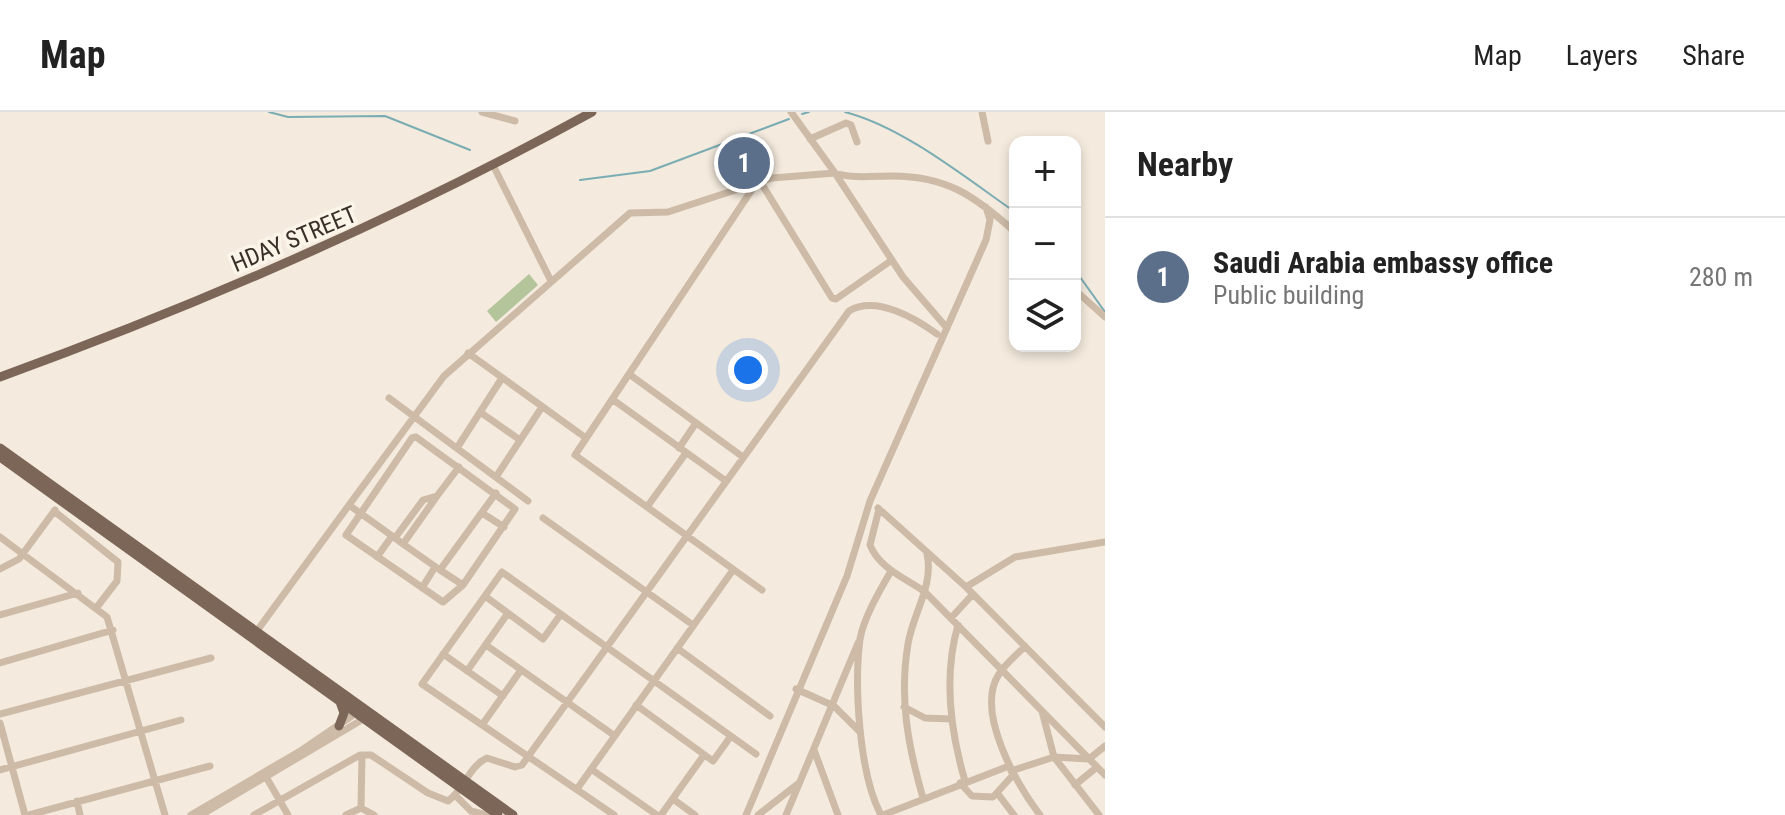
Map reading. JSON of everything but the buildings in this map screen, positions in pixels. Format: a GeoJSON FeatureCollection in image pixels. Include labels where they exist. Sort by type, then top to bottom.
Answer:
{"type":"FeatureCollection","features":[{"type":"Feature","properties":{"kind":"main road","name":"HDAY STREET"},"geometry":{"type":"LineString","coordinates":[[0,377],[315,253],[592,112]]}},
{"type":"Feature","properties":{"kind":"main road"},"geometry":{"type":"LineString","coordinates":[[0,448],[498,815]]}},
{"type":"Feature","properties":{"kind":"main road"},"geometry":{"type":"LineString","coordinates":[[0,457],[255,634],[362,713]]}},
{"type":"Feature","properties":{"kind":"main road"},"geometry":{"type":"LineString","coordinates":[[339,699],[344,713],[339,726]]}},
{"type":"Feature","properties":{"kind":"main road"},"geometry":{"type":"LineString","coordinates":[[461,788],[513,815]]}},
{"type":"Feature","properties":{"kind":"street"},"geometry":{"type":"LineString","coordinates":[[482,112],[515,121]]}},
{"type":"Feature","properties":{"kind":"street"},"geometry":{"type":"LineString","coordinates":[[791,112],[892,260],[947,328]]}},
{"type":"Feature","properties":{"kind":"street"},"geometry":{"type":"LineString","coordinates":[[982,112],[988,141]]}},
{"type":"Feature","properties":{"kind":"street"},"geometry":{"type":"LineString","coordinates":[[810,139],[846,123],[851,125],[857,142]]}},
{"type":"Feature","properties":{"kind":"street"},"geometry":{"type":"LineString","coordinates":[[493,165],[551,281]]}},
{"type":"Feature","properties":{"kind":"street"},"geometry":{"type":"LineString","coordinates":[[255,634],[444,376],[630,213],[668,212],[758,182],[835,173],[931,177],[954,186],[1009,227]]}},
{"type":"Feature","properties":{"kind":"street"},"geometry":{"type":"LineString","coordinates":[[758,182],[832,298],[836,299],[892,260]]}},
{"type":"Feature","properties":{"kind":"street"},"geometry":{"type":"LineString","coordinates":[[758,182],[575,455],[762,590]]}},
{"type":"Feature","properties":{"kind":"street"},"geometry":{"type":"LineString","coordinates":[[746,815],[796,689],[847,576],[870,501],[986,240],[990,220],[986,207]]}},
{"type":"Feature","properties":{"kind":"street"},"geometry":{"type":"LineString","coordinates":[[1081,295],[1105,317]]}},
{"type":"Feature","properties":{"kind":"street"},"geometry":{"type":"LineString","coordinates":[[254,815],[362,755],[371,755],[428,793],[448,801],[480,761],[487,758],[515,767],[528,757],[686,535],[853,309],[889,308],[937,334]]}},
{"type":"Feature","properties":{"kind":"street"},"geometry":{"type":"LineString","coordinates":[[468,353],[586,438]]}},
{"type":"Feature","properties":{"kind":"street"},"geometry":{"type":"LineString","coordinates":[[629,374],[743,457]]}},
{"type":"Feature","properties":{"kind":"street"},"geometry":{"type":"LineString","coordinates":[[457,448],[502,378]]}},
{"type":"Feature","properties":{"kind":"street"},"geometry":{"type":"LineString","coordinates":[[389,398],[528,501]]}},
{"type":"Feature","properties":{"kind":"street"},"geometry":{"type":"LineString","coordinates":[[612,399],[726,481]]}},
{"type":"Feature","properties":{"kind":"street"},"geometry":{"type":"LineString","coordinates":[[496,477],[542,407]]}},
{"type":"Feature","properties":{"kind":"street"},"geometry":{"type":"LineString","coordinates":[[480,412],[520,440]]}},
{"type":"Feature","properties":{"kind":"street"},"geometry":{"type":"LineString","coordinates":[[647,507],[696,423]]}},
{"type":"Feature","properties":{"kind":"street"},"geometry":{"type":"LineString","coordinates":[[413,437],[496,493],[515,509],[463,585],[443,602],[346,535],[413,437]]}},
{"type":"Feature","properties":{"kind":"street"},"geometry":{"type":"LineString","coordinates":[[403,544],[459,467]]}},
{"type":"Feature","properties":{"kind":"street"},"geometry":{"type":"LineString","coordinates":[[422,588],[496,493]]}},
{"type":"Feature","properties":{"kind":"street"},"geometry":{"type":"LineString","coordinates":[[377,557],[423,500],[437,496]]}},
{"type":"Feature","properties":{"kind":"street"},"geometry":{"type":"LineString","coordinates":[[0,569],[11,566],[23,553],[61,501]]}},
{"type":"Feature","properties":{"kind":"street"},"geometry":{"type":"LineString","coordinates":[[870,501],[970,590],[1105,727]]}},
{"type":"Feature","properties":{"kind":"street"},"geometry":{"type":"LineString","coordinates":[[349,505],[463,585]]}},
{"type":"Feature","properties":{"kind":"street"},"geometry":{"type":"LineString","coordinates":[[879,509],[870,547],[891,571],[925,592],[1105,775]]}},
{"type":"Feature","properties":{"kind":"street"},"geometry":{"type":"LineString","coordinates":[[54,511],[118,562],[117,581],[97,607]]}},
{"type":"Feature","properties":{"kind":"street"},"geometry":{"type":"LineString","coordinates":[[482,513],[504,527]]}},
{"type":"Feature","properties":{"kind":"street"},"geometry":{"type":"LineString","coordinates":[[543,518],[693,625]]}},
{"type":"Feature","properties":{"kind":"street"},"geometry":{"type":"LineString","coordinates":[[0,537],[97,607],[113,630],[165,815]]}},
{"type":"Feature","properties":{"kind":"street"},"geometry":{"type":"LineString","coordinates":[[951,618],[970,590],[1015,557],[1105,542]]}},
{"type":"Feature","properties":{"kind":"street"},"geometry":{"type":"LineString","coordinates":[[923,798],[912,761],[904,707],[908,643],[925,592],[929,566],[926,552]]}},
{"type":"Feature","properties":{"kind":"street"},"geometry":{"type":"LineString","coordinates":[[577,789],[733,570]]}},
{"type":"Feature","properties":{"kind":"street"},"geometry":{"type":"LineString","coordinates":[[786,815],[891,571]]}},
{"type":"Feature","properties":{"kind":"street"},"geometry":{"type":"LineString","coordinates":[[614,815],[422,684],[502,572],[756,754]]}},
{"type":"Feature","properties":{"kind":"street"},"geometry":{"type":"LineString","coordinates":[[0,615],[78,593]]}},
{"type":"Feature","properties":{"kind":"street"},"geometry":{"type":"LineString","coordinates":[[485,596],[543,639],[561,614]]}},
{"type":"Feature","properties":{"kind":"street"},"geometry":{"type":"LineString","coordinates":[[467,671],[508,613]]}},
{"type":"Feature","properties":{"kind":"street"},"geometry":{"type":"LineString","coordinates":[[958,625],[950,666],[951,719],[962,782],[972,796],[998,794]]}},
{"type":"Feature","properties":{"kind":"street"},"geometry":{"type":"LineString","coordinates":[[0,663],[113,630]]}},
{"type":"Feature","properties":{"kind":"street"},"geometry":{"type":"LineString","coordinates":[[861,636],[861,733],[871,791],[882,815],[962,782],[1054,757],[1089,759],[1105,746]]}},
{"type":"Feature","properties":{"kind":"street"},"geometry":{"type":"LineString","coordinates":[[486,645],[615,736]]}},
{"type":"Feature","properties":{"kind":"street"},"geometry":{"type":"LineString","coordinates":[[1025,646],[1001,671],[994,689],[994,718],[1011,771],[1040,815]]}},
{"type":"Feature","properties":{"kind":"street"},"geometry":{"type":"LineString","coordinates":[[677,648],[770,716]]}},
{"type":"Feature","properties":{"kind":"street"},"geometry":{"type":"LineString","coordinates":[[443,654],[503,696]]}},
{"type":"Feature","properties":{"kind":"street"},"geometry":{"type":"LineString","coordinates":[[0,714],[211,658]]}},
{"type":"Feature","properties":{"kind":"street"},"geometry":{"type":"LineString","coordinates":[[482,725],[521,670]]}},
{"type":"Feature","properties":{"kind":"street"},"geometry":{"type":"LineString","coordinates":[[796,689],[834,706],[861,733]]}},
{"type":"Feature","properties":{"kind":"street"},"geometry":{"type":"LineString","coordinates":[[636,705],[713,761],[731,736]]}},
{"type":"Feature","properties":{"kind":"street"},"geometry":{"type":"LineString","coordinates":[[904,707],[925,718],[951,719]]}},
{"type":"Feature","properties":{"kind":"street"},"geometry":{"type":"LineString","coordinates":[[1042,711],[1054,757],[1099,815]]}},
{"type":"Feature","properties":{"kind":"street"},"geometry":{"type":"LineString","coordinates":[[191,815],[265,775],[362,713]]}},
{"type":"Feature","properties":{"kind":"street"},"geometry":{"type":"LineString","coordinates":[[201,815],[362,713]]}},
{"type":"Feature","properties":{"kind":"street"},"geometry":{"type":"LineString","coordinates":[[0,770],[181,720]]}},
{"type":"Feature","properties":{"kind":"street"},"geometry":{"type":"LineString","coordinates":[[0,723],[27,815],[210,766]]}},
{"type":"Feature","properties":{"kind":"street"},"geometry":{"type":"LineString","coordinates":[[814,750],[838,815]]}},
{"type":"Feature","properties":{"kind":"street"},"geometry":{"type":"LineString","coordinates":[[361,808],[362,755]]}},
{"type":"Feature","properties":{"kind":"street"},"geometry":{"type":"LineString","coordinates":[[591,769],[659,815],[704,755]]}},
{"type":"Feature","properties":{"kind":"street"},"geometry":{"type":"LineString","coordinates":[[1075,785],[1097,767]]}},
{"type":"Feature","properties":{"kind":"street"},"geometry":{"type":"LineString","coordinates":[[998,794],[1011,771]]}},
{"type":"Feature","properties":{"kind":"street"},"geometry":{"type":"LineString","coordinates":[[265,775],[288,815]]}},
{"type":"Feature","properties":{"kind":"street"},"geometry":{"type":"LineString","coordinates":[[758,815],[801,781]]}},
{"type":"Feature","properties":{"kind":"street"},"geometry":{"type":"LineString","coordinates":[[461,788],[472,813],[486,815]]}},
{"type":"Feature","properties":{"kind":"street"},"geometry":{"type":"LineString","coordinates":[[998,794],[1014,815]]}},
{"type":"Feature","properties":{"kind":"street"},"geometry":{"type":"LineString","coordinates":[[673,799],[695,815]]}},
{"type":"Feature","properties":{"kind":"street"},"geometry":{"type":"LineString","coordinates":[[77,801],[80,815]]}},
{"type":"Feature","properties":{"kind":"street"},"geometry":{"type":"LineString","coordinates":[[792,802],[797,815]]}},
{"type":"Feature","properties":{"kind":"street"},"geometry":{"type":"LineString","coordinates":[[346,815],[361,808]]}},
{"type":"Feature","properties":{"kind":"street"},"geometry":{"type":"LineString","coordinates":[[361,808],[374,815]]}},
{"type":"Feature","properties":{"kind":"green space"},"geometry":{"type":"Polygon","coordinates":[[[529,274],[538,285],[496,322],[487,311],[529,274]]]}},
{"type":"Feature","properties":{"kind":"waterway"},"geometry":{"type":"LineString","coordinates":[[269,112],[288,117],[385,116],[470,150]]}},
{"type":"Feature","properties":{"kind":"waterway"},"geometry":{"type":"LineString","coordinates":[[802,114],[809,112]]}},
{"type":"Feature","properties":{"kind":"waterway"},"geometry":{"type":"LineString","coordinates":[[845,112],[867,119],[911,141],[1009,208]]}},
{"type":"Feature","properties":{"kind":"waterway"},"geometry":{"type":"LineString","coordinates":[[580,180],[650,171],[789,119]]}},
{"type":"Feature","properties":{"kind":"waterway"},"geometry":{"type":"LineString","coordinates":[[1081,278],[1105,312]]}},
{"type":"Feature","properties":{"kind":"place","name":"Saudi Arabia embassy office"},"geometry":{"type":"Point","coordinates":[744,163]}}]}
